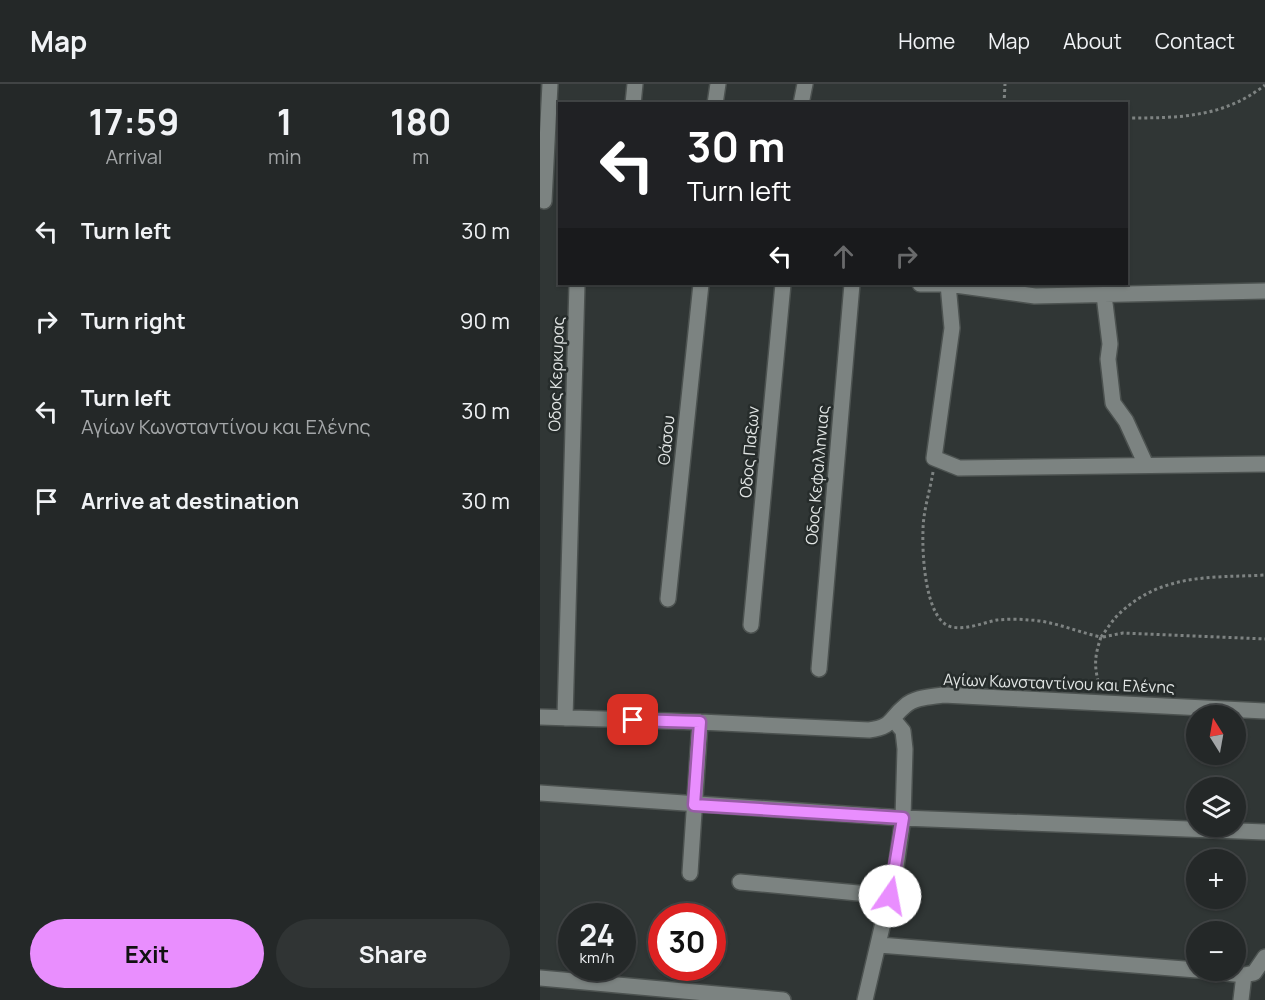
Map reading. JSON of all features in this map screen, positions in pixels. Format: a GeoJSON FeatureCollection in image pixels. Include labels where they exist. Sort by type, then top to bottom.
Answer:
{"type":"FeatureCollection","features":[{"type":"Feature","properties":{"kind":"street"},"geometry":{"type":"LineString","coordinates":[[548,202],[550,84]]}},
{"type":"Feature","properties":{"kind":"street"},"geometry":{"type":"LineString","coordinates":[[633,102],[635,84]]}},
{"type":"Feature","properties":{"kind":"street"},"geometry":{"type":"LineString","coordinates":[[715,102],[718,84]]}},
{"type":"Feature","properties":{"kind":"street"},"geometry":{"type":"LineString","coordinates":[[801,102],[805,84]]}},
{"type":"Feature","properties":{"kind":"street","name":"Οδος Κερκυρας"},"geometry":{"type":"LineString","coordinates":[[565,718],[577,285]]}},
{"type":"Feature","properties":{"kind":"street","name":"Θάσου"},"geometry":{"type":"LineString","coordinates":[[668,599],[701,285]]}},
{"type":"Feature","properties":{"kind":"street","name":"Οδος Παξων"},"geometry":{"type":"LineString","coordinates":[[751,625],[783,285]]}},
{"type":"Feature","properties":{"kind":"street","name":"Οδος Κεφαλληνιας"},"geometry":{"type":"LineString","coordinates":[[819,669],[852,285]]}},
{"type":"Feature","properties":{"kind":"street"},"geometry":{"type":"LineString","coordinates":[[1265,291],[1035,296],[948,285],[952,328],[934,458],[959,468],[1265,464]]}},
{"type":"Feature","properties":{"kind":"street"},"geometry":{"type":"LineString","coordinates":[[1104,295],[1110,344],[1108,359],[1113,403],[1126,421],[1146,465]]}},
{"type":"Feature","properties":{"kind":"street","name":"Αγίων Κωνσταντίνου και Ελένης"},"geometry":{"type":"LineString","coordinates":[[540,717],[869,730],[883,728],[906,704],[920,698],[943,695],[1265,711]]}},
{"type":"Feature","properties":{"kind":"street"},"geometry":{"type":"LineString","coordinates":[[865,1000],[890,896],[903,818],[905,749],[903,731],[893,718]]}},
{"type":"Feature","properties":{"kind":"street"},"geometry":{"type":"LineString","coordinates":[[690,873],[700,722]]}},
{"type":"Feature","properties":{"kind":"street"},"geometry":{"type":"LineString","coordinates":[[540,793],[903,818],[1265,832]]}},
{"type":"Feature","properties":{"kind":"street"},"geometry":{"type":"LineString","coordinates":[[740,882],[890,896]]}},
{"type":"Feature","properties":{"kind":"street"},"geometry":{"type":"LineString","coordinates":[[879,945],[1186,969]]}},
{"type":"Feature","properties":{"kind":"street"},"geometry":{"type":"LineString","coordinates":[[1246,975],[1254,973],[1265,957]]}},
{"type":"Feature","properties":{"kind":"street"},"geometry":{"type":"LineString","coordinates":[[540,978],[783,1000]]}},
{"type":"Feature","properties":{"kind":"street"},"geometry":{"type":"LineString","coordinates":[[1241,1000],[1243,981]]}},
{"type":"Feature","properties":{"kind":"path"},"geometry":{"type":"LineString","coordinates":[[1004,102],[1005,84]]}},
{"type":"Feature","properties":{"kind":"path"},"geometry":{"type":"LineString","coordinates":[[1128,118],[1200,115],[1231,106],[1254,94],[1265,85]]}},
{"type":"Feature","properties":{"kind":"path"},"geometry":{"type":"LineString","coordinates":[[934,458],[922,530],[925,581],[938,618],[949,627],[963,628],[1000,620],[1031,620],[1061,625],[1084,634],[1101,637],[1123,633],[1265,639]]}},
{"type":"Feature","properties":{"kind":"path"},"geometry":{"type":"LineString","coordinates":[[1103,702],[1094,656],[1101,637],[1119,613],[1162,585],[1198,577],[1265,575]]}},
{"type":"Feature","properties":{"kind":"route"},"geometry":{"type":"LineString","coordinates":[[633,720],[700,722],[694,805],[903,818],[890,896]]}}]}
